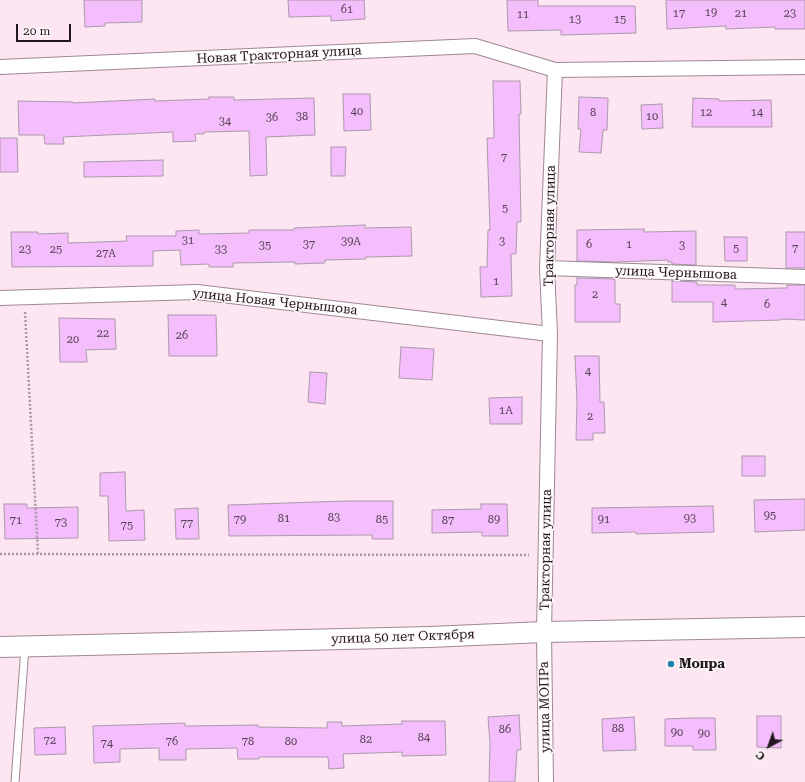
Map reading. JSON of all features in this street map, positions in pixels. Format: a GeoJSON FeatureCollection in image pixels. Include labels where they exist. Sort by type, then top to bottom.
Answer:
{"type":"FeatureCollection","features":[{"type":"Feature","properties":{"kind":"main road","name":"улица 50 лет Октября"},"geometry":{"type":"LineString","coordinates":[[0,647],[430,637],[544,632],[805,628]]}},
{"type":"Feature","properties":{"kind":"street","name":"Новая Тракторная улица"},"geometry":{"type":"LineString","coordinates":[[0,67],[475,46],[555,70]]}},
{"type":"Feature","properties":{"kind":"street"},"geometry":{"type":"LineString","coordinates":[[555,70],[805,67]]}},
{"type":"Feature","properties":{"kind":"street","name":"Тракторная улица"},"geometry":{"type":"LineString","coordinates":[[544,632],[550,334],[547,268],[555,70]]}},
{"type":"Feature","properties":{"kind":"street","name":"улица Чернышова"},"geometry":{"type":"LineString","coordinates":[[547,268],[805,277]]}},
{"type":"Feature","properties":{"kind":"street","name":"улица Новая Чернышова"},"geometry":{"type":"LineString","coordinates":[[0,298],[197,292],[550,334]]}},
{"type":"Feature","properties":{"kind":"street","name":"улица МОПРа"},"geometry":{"type":"LineString","coordinates":[[544,632],[546,782]]}},
{"type":"Feature","properties":{"kind":"lane"},"geometry":{"type":"LineString","coordinates":[[15,782],[25,647]]}},
{"type":"Feature","properties":{"kind":"path"},"geometry":{"type":"LineString","coordinates":[[25,306],[38,554]]}},
{"type":"Feature","properties":{"kind":"path"},"geometry":{"type":"LineString","coordinates":[[0,554],[529,555]]}},
{"type":"Feature","properties":{"kind":"building"},"geometry":{"type":"Polygon","coordinates":[[[84,0],[142,0],[142,22],[105,23],[105,26],[85,27],[84,0]]]}},
{"type":"Feature","properties":{"kind":"building"},"geometry":{"type":"Polygon","coordinates":[[[288,0],[364,0],[365,19],[331,21],[331,16],[289,17],[288,0]]]}},
{"type":"Feature","properties":{"kind":"building"},"geometry":{"type":"Polygon","coordinates":[[[507,0],[538,0],[538,6],[635,6],[636,33],[561,35],[561,30],[508,31],[507,0]]]}},
{"type":"Feature","properties":{"kind":"building"},"geometry":{"type":"Polygon","coordinates":[[[666,0],[805,0],[805,29],[775,29],[775,27],[726,29],[726,26],[667,29],[666,0]]]}},
{"type":"Feature","properties":{"kind":"building"},"geometry":{"type":"Polygon","coordinates":[[[493,81],[520,81],[521,114],[519,114],[521,222],[517,222],[516,254],[511,254],[512,296],[481,297],[480,267],[487,267],[488,230],[490,230],[487,138],[494,138],[493,81]]]}},
{"type":"Feature","properties":{"kind":"building"},"geometry":{"type":"Polygon","coordinates":[[[343,94],[370,94],[371,130],[344,131],[343,94]]]}},
{"type":"Feature","properties":{"kind":"building"},"geometry":{"type":"Polygon","coordinates":[[[209,97],[234,97],[234,100],[314,98],[315,135],[266,137],[267,175],[250,176],[249,131],[204,132],[204,134],[195,134],[196,141],[173,142],[173,132],[63,137],[64,144],[45,144],[44,135],[19,135],[18,101],[73,103],[155,99],[155,101],[209,99],[209,97]]]}},
{"type":"Feature","properties":{"kind":"building"},"geometry":{"type":"Polygon","coordinates":[[[579,97],[608,98],[607,130],[603,130],[601,153],[579,152],[581,129],[578,129],[579,97]]]}},
{"type":"Feature","properties":{"kind":"building"},"geometry":{"type":"Polygon","coordinates":[[[693,98],[719,99],[719,101],[771,100],[772,127],[692,127],[693,98]]]}},
{"type":"Feature","properties":{"kind":"building"},"geometry":{"type":"Polygon","coordinates":[[[662,104],[663,128],[642,129],[641,105],[662,104]]]}},
{"type":"Feature","properties":{"kind":"building"},"geometry":{"type":"Polygon","coordinates":[[[0,138],[17,138],[18,172],[0,172],[0,138]]]}},
{"type":"Feature","properties":{"kind":"building"},"geometry":{"type":"Polygon","coordinates":[[[331,147],[346,147],[345,176],[331,176],[331,147]]]}},
{"type":"Feature","properties":{"kind":"building"},"geometry":{"type":"Polygon","coordinates":[[[163,160],[163,176],[84,177],[84,162],[163,160]]]}},
{"type":"Feature","properties":{"kind":"building"},"geometry":{"type":"Polygon","coordinates":[[[365,225],[365,228],[411,227],[412,256],[325,260],[325,263],[233,263],[233,267],[209,267],[209,264],[181,265],[180,250],[153,251],[153,266],[12,267],[11,232],[38,232],[38,234],[68,233],[68,243],[127,241],[126,236],[176,236],[176,231],[199,230],[199,234],[249,233],[249,230],[294,230],[294,228],[365,225]]]}},
{"type":"Feature","properties":{"kind":"building"},"geometry":{"type":"Polygon","coordinates":[[[644,229],[644,232],[696,231],[696,265],[672,264],[672,262],[668,262],[668,260],[615,262],[577,261],[577,230],[644,229]]]}},
{"type":"Feature","properties":{"kind":"building"},"geometry":{"type":"Polygon","coordinates":[[[786,232],[805,232],[805,268],[786,268],[786,232]]]}},
{"type":"Feature","properties":{"kind":"building"},"geometry":{"type":"Polygon","coordinates":[[[724,237],[747,237],[747,261],[725,261],[724,237]]]}},
{"type":"Feature","properties":{"kind":"building"},"geometry":{"type":"Polygon","coordinates":[[[577,278],[615,279],[615,304],[620,304],[620,322],[575,322],[575,285],[577,285],[577,278]]]}},
{"type":"Feature","properties":{"kind":"building"},"geometry":{"type":"Polygon","coordinates":[[[672,281],[697,282],[697,285],[735,285],[735,289],[787,288],[787,285],[805,285],[805,320],[781,319],[713,322],[713,302],[672,302],[672,281]]]}},
{"type":"Feature","properties":{"kind":"building"},"geometry":{"type":"Polygon","coordinates":[[[168,315],[216,315],[217,356],[169,356],[168,315]]]}},
{"type":"Feature","properties":{"kind":"building"},"geometry":{"type":"Polygon","coordinates":[[[59,318],[115,319],[116,349],[86,350],[87,362],[60,362],[59,318]]]}},
{"type":"Feature","properties":{"kind":"building"},"geometry":{"type":"Polygon","coordinates":[[[401,347],[434,349],[432,380],[399,378],[401,347]]]}},
{"type":"Feature","properties":{"kind":"building"},"geometry":{"type":"Polygon","coordinates":[[[575,356],[599,356],[600,402],[604,402],[605,433],[593,433],[593,440],[576,440],[577,402],[575,356]]]}},
{"type":"Feature","properties":{"kind":"building"},"geometry":{"type":"Polygon","coordinates":[[[310,372],[327,373],[325,404],[308,402],[310,372]]]}},
{"type":"Feature","properties":{"kind":"building"},"geometry":{"type":"Polygon","coordinates":[[[522,397],[522,424],[490,424],[489,398],[522,397]]]}},
{"type":"Feature","properties":{"kind":"building"},"geometry":{"type":"Polygon","coordinates":[[[742,456],[765,456],[765,476],[742,476],[742,456]]]}},
{"type":"Feature","properties":{"kind":"building"},"geometry":{"type":"Polygon","coordinates":[[[125,472],[126,511],[144,510],[145,540],[109,541],[108,496],[100,496],[100,473],[125,472]]]}},
{"type":"Feature","properties":{"kind":"building"},"geometry":{"type":"Polygon","coordinates":[[[805,499],[805,530],[755,532],[754,500],[805,499]]]}},
{"type":"Feature","properties":{"kind":"building"},"geometry":{"type":"Polygon","coordinates":[[[393,501],[393,539],[372,539],[372,535],[229,536],[228,505],[393,501]]]}},
{"type":"Feature","properties":{"kind":"building"},"geometry":{"type":"Polygon","coordinates":[[[4,504],[27,504],[27,508],[78,507],[78,538],[5,539],[4,504]]]}},
{"type":"Feature","properties":{"kind":"building"},"geometry":{"type":"Polygon","coordinates":[[[481,504],[507,504],[508,536],[482,536],[482,532],[432,533],[432,510],[481,509],[481,504]]]}},
{"type":"Feature","properties":{"kind":"building"},"geometry":{"type":"Polygon","coordinates":[[[713,506],[714,532],[636,534],[636,532],[592,533],[592,508],[713,506]]]}},
{"type":"Feature","properties":{"kind":"building"},"geometry":{"type":"Polygon","coordinates":[[[198,508],[199,539],[176,539],[175,509],[198,508]]]}},
{"type":"Feature","properties":{"kind":"building"},"geometry":{"type":"Polygon","coordinates":[[[519,715],[521,750],[517,750],[515,782],[489,782],[490,744],[488,717],[519,715]]]}},
{"type":"Feature","properties":{"kind":"building"},"geometry":{"type":"Polygon","coordinates":[[[757,716],[781,716],[781,748],[757,747],[757,716]]]}},
{"type":"Feature","properties":{"kind":"building"},"geometry":{"type":"Polygon","coordinates":[[[634,717],[636,750],[603,751],[602,719],[634,717]]]}},
{"type":"Feature","properties":{"kind":"building"},"geometry":{"type":"Polygon","coordinates":[[[715,718],[716,750],[693,750],[693,746],[665,746],[665,719],[715,718]]]}},
{"type":"Feature","properties":{"kind":"building"},"geometry":{"type":"Polygon","coordinates":[[[402,721],[445,721],[446,755],[402,756],[402,752],[343,754],[344,768],[329,769],[328,757],[259,757],[259,759],[238,759],[237,748],[186,749],[186,760],[159,760],[159,748],[120,749],[120,762],[94,763],[93,726],[185,723],[185,726],[258,725],[258,727],[327,728],[327,722],[342,722],[342,726],[402,724],[402,721]]]}},
{"type":"Feature","properties":{"kind":"building"},"geometry":{"type":"Polygon","coordinates":[[[65,727],[66,754],[35,755],[34,728],[65,727]]]}},
{"type":"Feature","properties":{"kind":"place","name":"Мопра"},"geometry":{"type":"Point","coordinates":[671,664]}}]}
